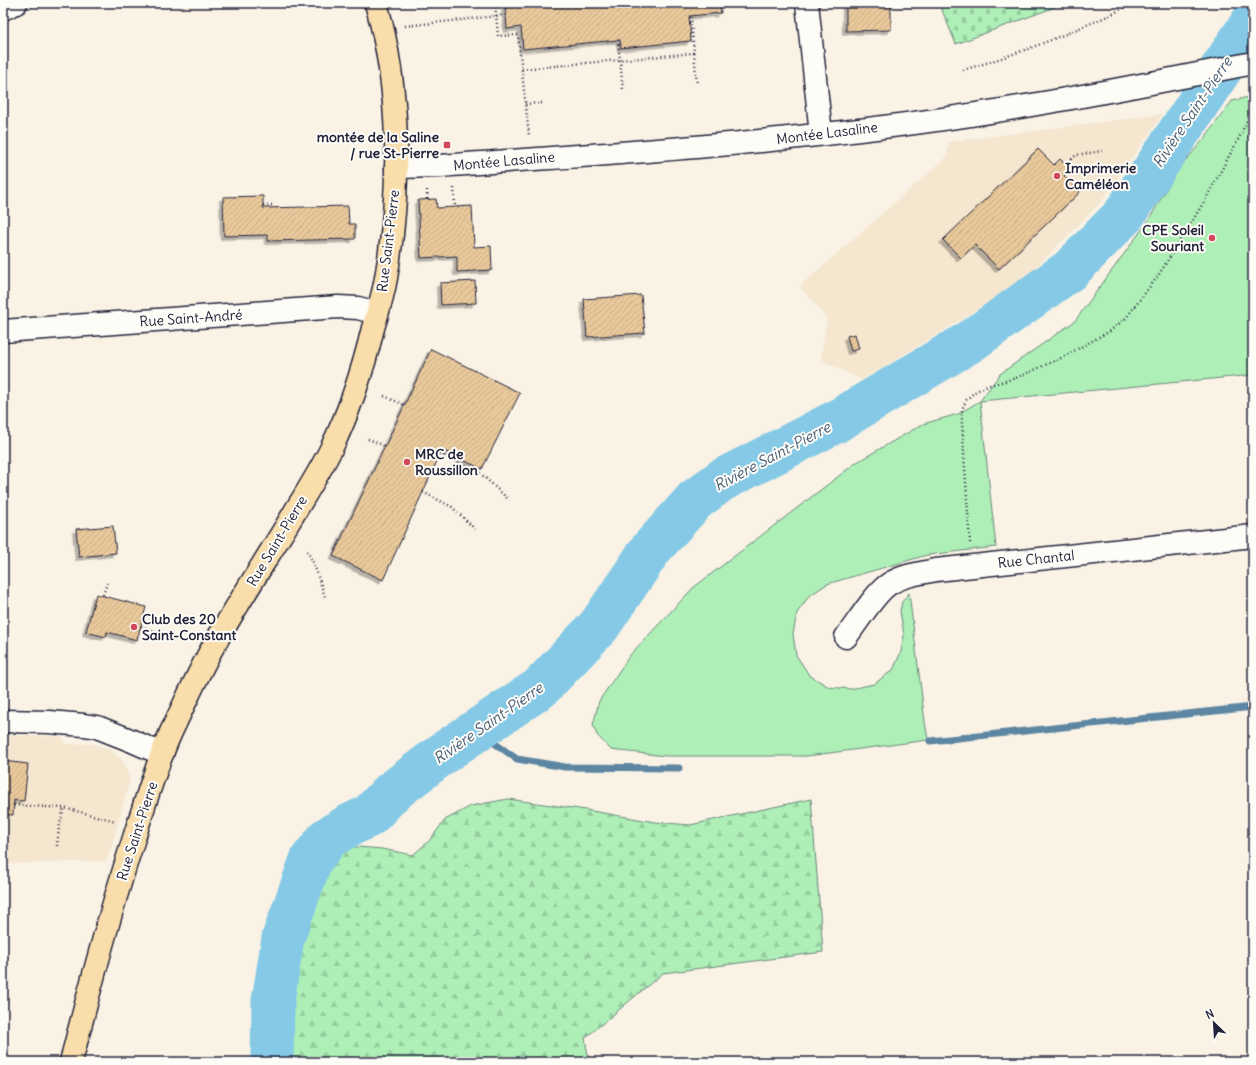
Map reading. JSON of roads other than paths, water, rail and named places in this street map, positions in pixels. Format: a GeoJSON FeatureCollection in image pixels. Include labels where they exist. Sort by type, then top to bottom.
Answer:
{"type":"FeatureCollection","features":[{"type":"Feature","properties":{"kind":"main road","name":"Rue Saint-Pierre"},"geometry":{"type":"LineString","coordinates":[[71,1062],[97,961],[126,862],[162,754],[170,735],[214,644],[322,466],[341,427],[358,384],[385,282],[396,167],[395,127],[390,73],[385,38],[376,3]]}},
{"type":"Feature","properties":{"kind":"street"},"geometry":{"type":"LineString","coordinates":[[3,9],[16,3]]}},
{"type":"Feature","properties":{"kind":"street"},"geometry":{"type":"LineString","coordinates":[[807,3],[820,134]]}},
{"type":"Feature","properties":{"kind":"street","name":"Montée Lasaline"},"geometry":{"type":"LineString","coordinates":[[396,167],[440,166],[701,146],[936,120],[1082,96],[1253,63]]}},
{"type":"Feature","properties":{"kind":"street","name":"Rue Saint-André"},"geometry":{"type":"LineString","coordinates":[[3,331],[338,307],[358,308],[377,312]]}},
{"type":"Feature","properties":{"kind":"street","name":"Rue Chantal"},"geometry":{"type":"LineString","coordinates":[[846,637],[888,584],[901,578],[917,574],[936,570],[1253,536]]}},
{"type":"Feature","properties":{"kind":"street"},"geometry":{"type":"LineString","coordinates":[[3,721],[49,722],[90,726],[113,733],[162,754]]}},
{"type":"Feature","properties":{"kind":"waterway","name":"Rivière Saint-Pierre"},"geometry":{"type":"LineString","coordinates":[[272,1062],[273,1001],[283,938],[311,860],[328,838],[369,816],[392,792],[446,751],[540,688],[599,626],[651,549],[695,500],[722,480],[837,421],[971,341],[1070,270],[1123,216],[1253,21]]}},
{"type":"Feature","properties":{"kind":"waterway"},"geometry":{"type":"LineString","coordinates":[[930,741],[1253,707]]}},
{"type":"Feature","properties":{"kind":"waterway"},"geometry":{"type":"LineString","coordinates":[[477,731],[517,759],[565,767],[679,768]]}},
{"type":"Feature","properties":{"kind":"place","name":"montée de la Saline / rue St-Pierre"},"geometry":{"type":"Point","coordinates":[447,145]}},
{"type":"Feature","properties":{"kind":"place","name":"Imprimerie Caméléon"},"geometry":{"type":"Point","coordinates":[1057,176]}},
{"type":"Feature","properties":{"kind":"place","name":"CPE Soleil Souriant"},"geometry":{"type":"Point","coordinates":[1212,238]}},
{"type":"Feature","properties":{"kind":"place","name":"MRC de Roussillon"},"geometry":{"type":"Point","coordinates":[407,462]}},
{"type":"Feature","properties":{"kind":"place","name":"Club des 20 Saint-Constant"},"geometry":{"type":"Point","coordinates":[134,627]}}]}
